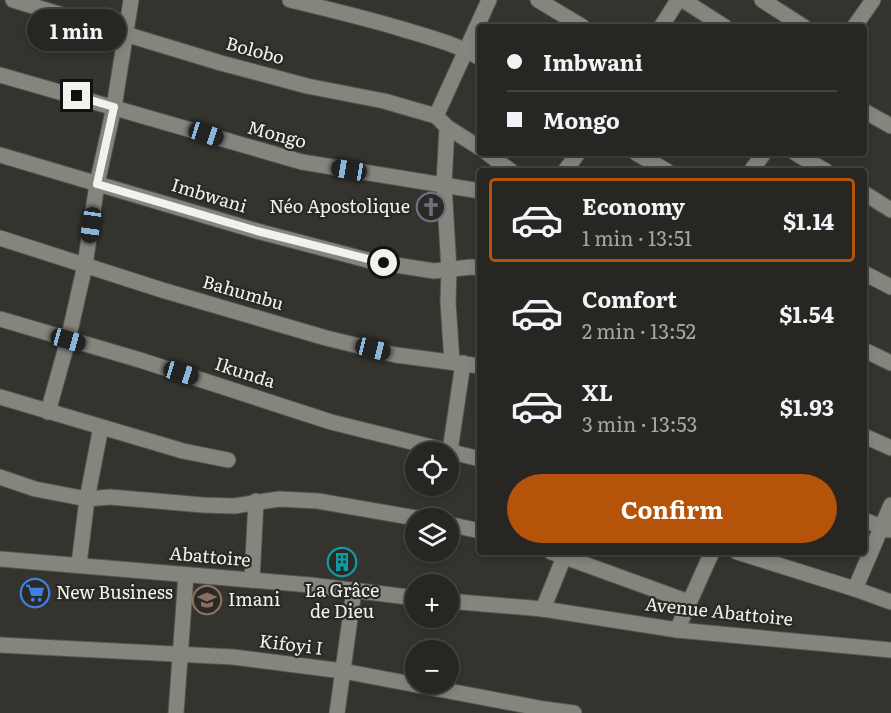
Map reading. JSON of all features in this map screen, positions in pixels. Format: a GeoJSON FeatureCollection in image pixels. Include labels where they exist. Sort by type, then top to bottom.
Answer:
{"type":"FeatureCollection","features":[{"type":"Feature","properties":{"kind":"street","name":"Bolobo"},"geometry":{"type":"LineString","coordinates":[[13,0],[171,49],[307,86],[384,101],[442,121],[477,146]]}},
{"type":"Feature","properties":{"kind":"street"},"geometry":{"type":"LineString","coordinates":[[48,412],[85,266],[97,184],[114,107],[131,0]]}},
{"type":"Feature","properties":{"kind":"street"},"geometry":{"type":"LineString","coordinates":[[290,0],[351,14],[437,39],[477,56]]}},
{"type":"Feature","properties":{"kind":"street"},"geometry":{"type":"LineString","coordinates":[[477,24],[489,0]]}},
{"type":"Feature","properties":{"kind":"street"},"geometry":{"type":"LineString","coordinates":[[538,0],[578,24]]}},
{"type":"Feature","properties":{"kind":"street"},"geometry":{"type":"LineString","coordinates":[[663,24],[678,0]]}},
{"type":"Feature","properties":{"kind":"street"},"geometry":{"type":"LineString","coordinates":[[683,0],[720,24]]}},
{"type":"Feature","properties":{"kind":"street"},"geometry":{"type":"LineString","coordinates":[[762,0],[799,24]]}},
{"type":"Feature","properties":{"kind":"street"},"geometry":{"type":"LineString","coordinates":[[856,24],[873,0]]}},
{"type":"Feature","properties":{"kind":"street"},"geometry":{"type":"LineString","coordinates":[[451,442],[458,362],[448,302],[449,270],[442,121],[465,50],[477,25]]}},
{"type":"Feature","properties":{"kind":"street","name":"Mongo"},"geometry":{"type":"LineString","coordinates":[[0,75],[302,162],[477,190]]}},
{"type":"Feature","properties":{"kind":"street"},"geometry":{"type":"LineString","coordinates":[[867,113],[891,126]]}},
{"type":"Feature","properties":{"kind":"street","name":"Imbwani"},"geometry":{"type":"LineString","coordinates":[[0,155],[257,231],[371,261],[434,271],[477,268]]}},
{"type":"Feature","properties":{"kind":"street"},"geometry":{"type":"LineString","coordinates":[[491,156],[507,168]]}},
{"type":"Feature","properties":{"kind":"street"},"geometry":{"type":"LineString","coordinates":[[641,156],[662,168]]}},
{"type":"Feature","properties":{"kind":"street"},"geometry":{"type":"LineString","coordinates":[[800,156],[821,168]]}},
{"type":"Feature","properties":{"kind":"street"},"geometry":{"type":"LineString","coordinates":[[867,195],[891,210]]}},
{"type":"Feature","properties":{"kind":"street","name":"Bahumbu"},"geometry":{"type":"LineString","coordinates":[[0,238],[85,266],[326,338],[396,355],[477,365]]}},
{"type":"Feature","properties":{"kind":"street"},"geometry":{"type":"LineString","coordinates":[[867,275],[891,287]]}},
{"type":"Feature","properties":{"kind":"street","name":"Ikunda"},"geometry":{"type":"LineString","coordinates":[[0,318],[151,363],[331,422],[413,442]]}},
{"type":"Feature","properties":{"kind":"street"},"geometry":{"type":"LineString","coordinates":[[867,351],[891,363]]}},
{"type":"Feature","properties":{"kind":"street"},"geometry":{"type":"LineString","coordinates":[[0,397],[183,451],[228,460]]}},
{"type":"Feature","properties":{"kind":"street"},"geometry":{"type":"LineString","coordinates":[[79,564],[87,499],[101,427]]}},
{"type":"Feature","properties":{"kind":"street"},"geometry":{"type":"LineString","coordinates":[[867,437],[891,448]]}},
{"type":"Feature","properties":{"kind":"street","name":"Ikunda"},"geometry":{"type":"LineString","coordinates":[[459,453],[477,458]]}},
{"type":"Feature","properties":{"kind":"street"},"geometry":{"type":"LineString","coordinates":[[0,477],[35,489],[87,499],[110,497],[234,506],[279,499],[318,501],[405,516]]}},
{"type":"Feature","properties":{"kind":"street"},"geometry":{"type":"LineString","coordinates":[[252,580],[256,501]]}},
{"type":"Feature","properties":{"kind":"street"},"geometry":{"type":"LineString","coordinates":[[855,589],[886,528],[891,505]]}},
{"type":"Feature","properties":{"kind":"street"},"geometry":{"type":"LineString","coordinates":[[867,521],[886,528]]}},
{"type":"Feature","properties":{"kind":"street"},"geometry":{"type":"LineString","coordinates":[[459,527],[477,530]]}},
{"type":"Feature","properties":{"kind":"street"},"geometry":{"type":"LineString","coordinates":[[459,602],[543,609],[560,555]]}},
{"type":"Feature","properties":{"kind":"street"},"geometry":{"type":"LineString","coordinates":[[563,555],[689,602]]}},
{"type":"Feature","properties":{"kind":"street"},"geometry":{"type":"LineString","coordinates":[[677,630],[711,555]]}},
{"type":"Feature","properties":{"kind":"street"},"geometry":{"type":"LineString","coordinates":[[747,555],[855,589],[891,603]]}},
{"type":"Feature","properties":{"kind":"street","name":"Abattoire"},"geometry":{"type":"LineString","coordinates":[[0,559],[252,580],[405,597]]}},
{"type":"Feature","properties":{"kind":"street"},"geometry":{"type":"LineString","coordinates":[[176,713],[186,575]]}},
{"type":"Feature","properties":{"kind":"street"},"geometry":{"type":"LineString","coordinates":[[337,713],[354,590]]}},
{"type":"Feature","properties":{"kind":"street","name":"Avenue Abattoire"},"geometry":{"type":"LineString","coordinates":[[543,609],[677,630],[891,650]]}},
{"type":"Feature","properties":{"kind":"street","name":"Kifoyi I"},"geometry":{"type":"LineString","coordinates":[[0,645],[233,657],[343,671],[544,710],[574,713]]}},
{"type":"Feature","properties":{"kind":"place","name":"Néo Apostolique"},"geometry":{"type":"Point","coordinates":[431,207]}},
{"type":"Feature","properties":{"kind":"place","name":"La Grâce de Dieu"},"geometry":{"type":"Point","coordinates":[342,562]}},
{"type":"Feature","properties":{"kind":"place","name":"New Business"},"geometry":{"type":"Point","coordinates":[35,593]}},
{"type":"Feature","properties":{"kind":"place","name":"Imani"},"geometry":{"type":"Point","coordinates":[207,600]}},
{"type":"Feature","properties":{"kind":"route"},"geometry":{"type":"LineString","coordinates":[[77,96],[114,107],[97,184],[257,231],[384,263]]}}]}
